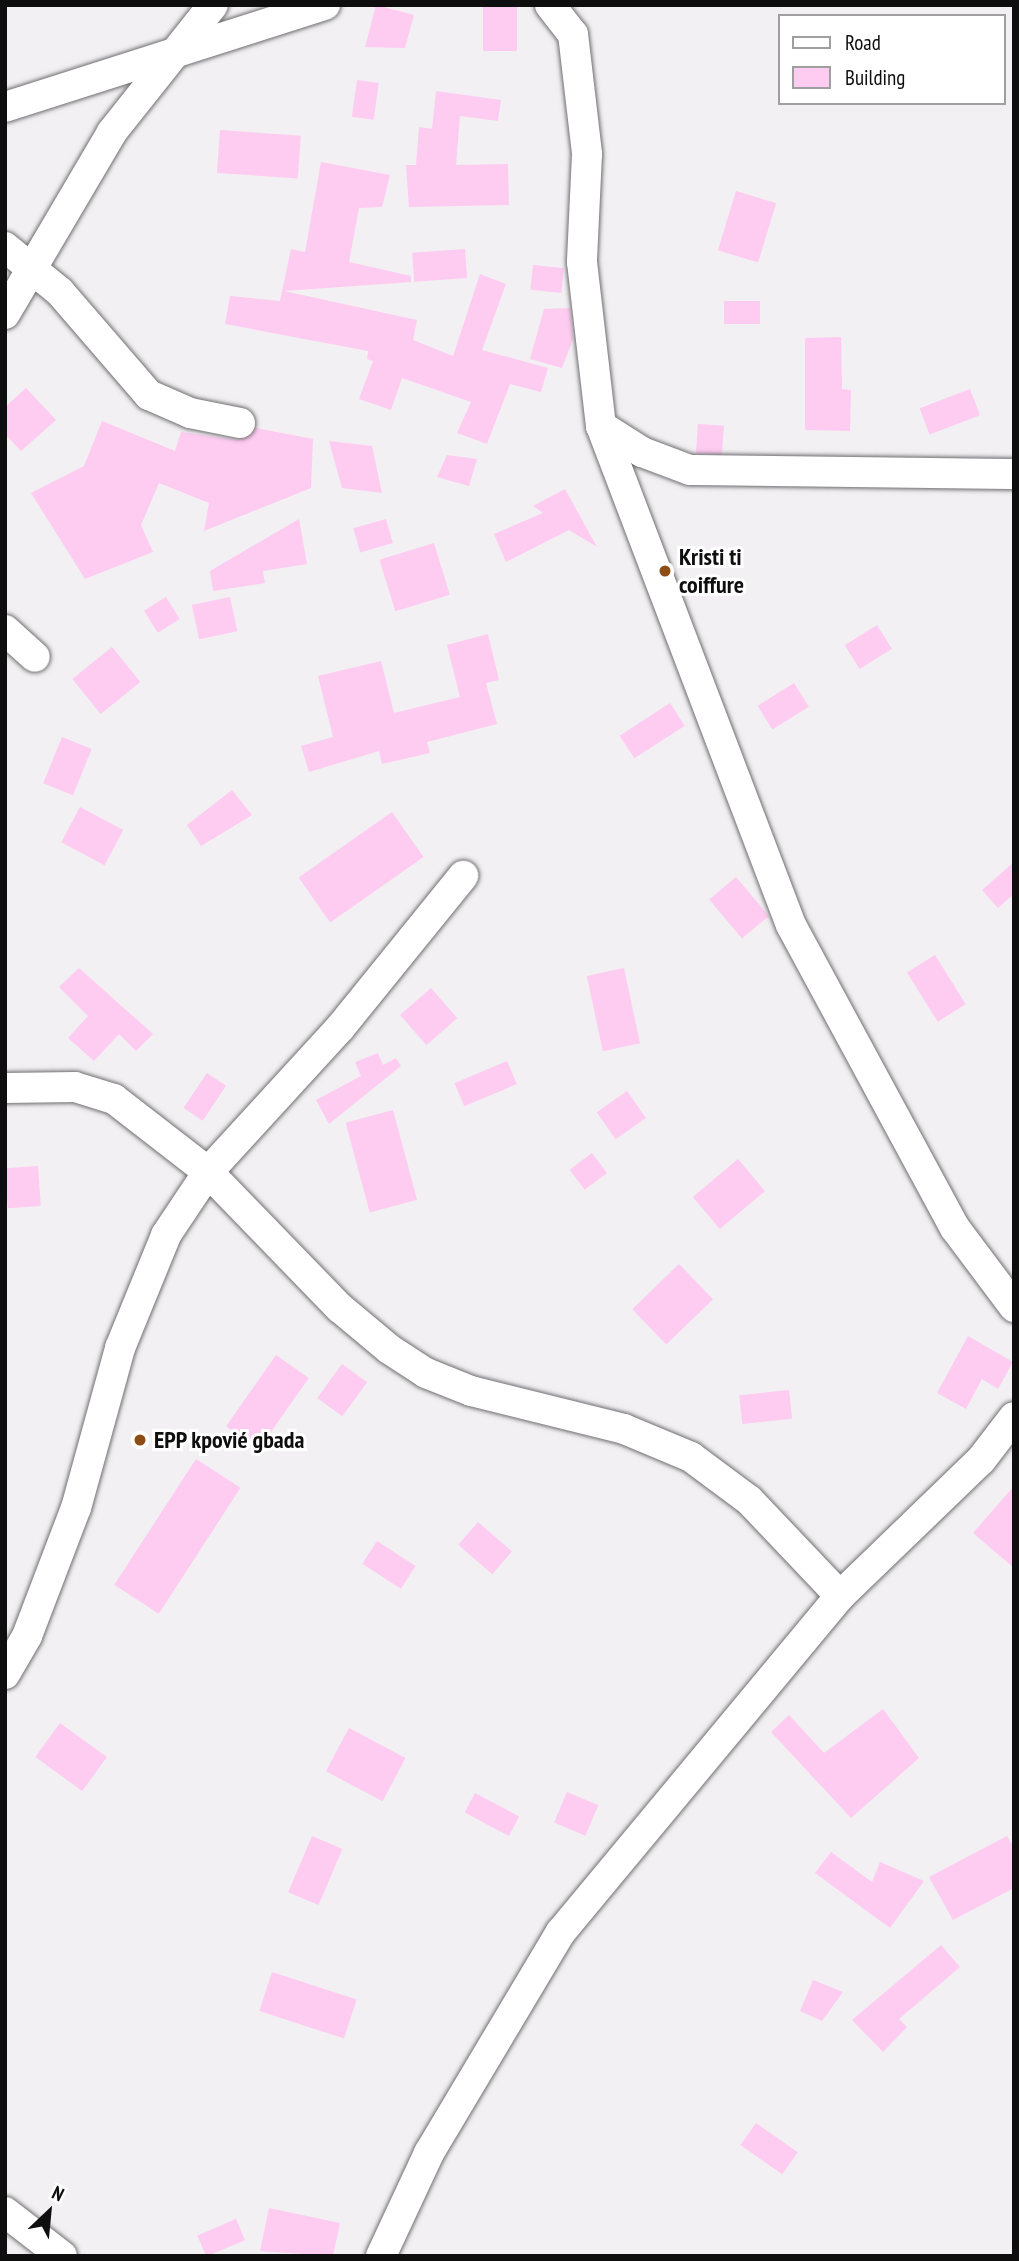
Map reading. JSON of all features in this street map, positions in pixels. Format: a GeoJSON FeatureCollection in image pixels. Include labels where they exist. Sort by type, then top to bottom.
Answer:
{"type":"FeatureCollection","features":[{"type":"Feature","properties":{"kind":"street"},"geometry":{"type":"LineString","coordinates":[[5,314],[33,270],[74,189],[174,51],[213,5]]}},
{"type":"Feature","properties":{"kind":"street"},"geometry":{"type":"LineString","coordinates":[[5,107],[325,5]]}},
{"type":"Feature","properties":{"kind":"street"},"geometry":{"type":"LineString","coordinates":[[550,5],[573,34],[587,154],[582,262],[601,426],[791,925],[955,1228],[1014,1307]]}},
{"type":"Feature","properties":{"kind":"street"},"geometry":{"type":"LineString","coordinates":[[5,247],[60,292],[149,395],[190,413],[240,423]]}},
{"type":"Feature","properties":{"kind":"street"},"geometry":{"type":"LineString","coordinates":[[601,426],[642,452],[690,470],[1014,474]]}},
{"type":"Feature","properties":{"kind":"street"},"geometry":{"type":"LineString","coordinates":[[5,630],[35,657]]}},
{"type":"Feature","properties":{"kind":"street"},"geometry":{"type":"LineString","coordinates":[[5,1674],[27,1636],[76,1508],[140,1289],[166,1235],[208,1172],[340,1028],[463,876]]}},
{"type":"Feature","properties":{"kind":"street"},"geometry":{"type":"LineString","coordinates":[[5,1088],[75,1087],[114,1099],[208,1172],[340,1308],[389,1349],[426,1373],[471,1391],[624,1429],[691,1457],[749,1500],[840,1596]]}},
{"type":"Feature","properties":{"kind":"street"},"geometry":{"type":"LineString","coordinates":[[380,2256],[429,2153],[561,1932],[840,1596],[981,1460],[1014,1417]]}},
{"type":"Feature","properties":{"kind":"street"},"geometry":{"type":"LineString","coordinates":[[5,2212],[62,2256]]}},
{"type":"Feature","properties":{"kind":"building"},"geometry":{"type":"Polygon","coordinates":[[[376,5],[414,15],[405,48],[365,47],[376,5]]]}},
{"type":"Feature","properties":{"kind":"building"},"geometry":{"type":"Polygon","coordinates":[[[483,5],[517,5],[517,51],[483,51],[483,5]]]}},
{"type":"Feature","properties":{"kind":"building"},"geometry":{"type":"Polygon","coordinates":[[[357,80],[379,83],[374,120],[352,117],[357,80]]]}},
{"type":"Feature","properties":{"kind":"building"},"geometry":{"type":"Polygon","coordinates":[[[436,91],[501,100],[498,121],[460,116],[456,165],[508,164],[509,205],[409,207],[406,165],[416,165],[419,127],[432,129],[436,91]]]}},
{"type":"Feature","properties":{"kind":"building"},"geometry":{"type":"Polygon","coordinates":[[[220,130],[301,136],[298,179],[217,173],[220,130]]]}},
{"type":"Feature","properties":{"kind":"building"},"geometry":{"type":"Polygon","coordinates":[[[321,162],[390,175],[382,207],[359,208],[349,262],[411,276],[411,282],[284,291],[417,320],[413,340],[453,356],[480,274],[506,284],[482,350],[548,368],[541,392],[510,384],[487,444],[457,433],[471,402],[402,378],[391,410],[359,399],[373,361],[367,359],[368,351],[225,324],[230,296],[280,301],[291,249],[305,252],[321,162]]]}},
{"type":"Feature","properties":{"kind":"building"},"geometry":{"type":"Polygon","coordinates":[[[736,191],[776,203],[758,263],[718,250],[736,191]]]}},
{"type":"Feature","properties":{"kind":"building"},"geometry":{"type":"Polygon","coordinates":[[[465,249],[467,278],[414,282],[412,253],[465,249]]]}},
{"type":"Feature","properties":{"kind":"building"},"geometry":{"type":"Polygon","coordinates":[[[533,265],[564,268],[561,293],[530,290],[533,265]]]}},
{"type":"Feature","properties":{"kind":"building"},"geometry":{"type":"Polygon","coordinates":[[[724,301],[760,301],[760,324],[724,324],[724,301]]]}},
{"type":"Feature","properties":{"kind":"building"},"geometry":{"type":"Polygon","coordinates":[[[570,308],[573,339],[562,368],[530,359],[544,309],[570,308]]]}},
{"type":"Feature","properties":{"kind":"building"},"geometry":{"type":"Polygon","coordinates":[[[841,337],[842,389],[851,390],[850,431],[805,430],[805,338],[841,337]]]}},
{"type":"Feature","properties":{"kind":"building"},"geometry":{"type":"Polygon","coordinates":[[[26,388],[56,420],[21,451],[5,434],[5,407],[26,388]]]}},
{"type":"Feature","properties":{"kind":"building"},"geometry":{"type":"Polygon","coordinates":[[[970,389],[980,415],[930,434],[920,408],[970,389]]]}},
{"type":"Feature","properties":{"kind":"building"},"geometry":{"type":"Polygon","coordinates":[[[102,421],[175,451],[181,432],[237,440],[256,428],[313,439],[311,488],[204,531],[209,503],[159,483],[141,525],[153,552],[85,579],[31,493],[84,466],[102,421]]]}},
{"type":"Feature","properties":{"kind":"building"},"geometry":{"type":"Polygon","coordinates":[[[698,424],[724,426],[722,455],[696,453],[698,424]]]}},
{"type":"Feature","properties":{"kind":"building"},"geometry":{"type":"Polygon","coordinates":[[[329,441],[372,446],[382,493],[342,488],[329,441]]]}},
{"type":"Feature","properties":{"kind":"building"},"geometry":{"type":"Polygon","coordinates":[[[447,455],[477,459],[469,486],[437,477],[447,455]]]}},
{"type":"Feature","properties":{"kind":"building"},"geometry":{"type":"Polygon","coordinates":[[[565,489],[597,547],[569,530],[506,562],[494,534],[543,513],[533,506],[565,489]]]}},
{"type":"Feature","properties":{"kind":"building"},"geometry":{"type":"Polygon","coordinates":[[[299,519],[307,564],[263,571],[265,583],[213,591],[210,571],[299,519]]]}},
{"type":"Feature","properties":{"kind":"building"},"geometry":{"type":"Polygon","coordinates":[[[386,519],[393,543],[360,552],[353,528],[386,519]]]}},
{"type":"Feature","properties":{"kind":"building"},"geometry":{"type":"Polygon","coordinates":[[[434,543],[450,595],[395,611],[379,560],[434,543]]]}},
{"type":"Feature","properties":{"kind":"building"},"geometry":{"type":"Polygon","coordinates":[[[166,597],[180,619],[158,633],[144,611],[166,597]]]}},
{"type":"Feature","properties":{"kind":"building"},"geometry":{"type":"Polygon","coordinates":[[[230,597],[237,631],[199,639],[192,605],[230,597]]]}},
{"type":"Feature","properties":{"kind":"building"},"geometry":{"type":"Polygon","coordinates":[[[877,625],[892,649],[860,669],[845,645],[877,625]]]}},
{"type":"Feature","properties":{"kind":"building"},"geometry":{"type":"Polygon","coordinates":[[[488,634],[499,680],[486,683],[497,724],[427,742],[430,753],[382,764],[379,751],[309,772],[301,746],[333,737],[318,676],[381,661],[394,713],[460,697],[447,645],[488,634]]]}},
{"type":"Feature","properties":{"kind":"building"},"geometry":{"type":"Polygon","coordinates":[[[112,647],[140,682],[101,714],[72,679],[112,647]]]}},
{"type":"Feature","properties":{"kind":"building"},"geometry":{"type":"Polygon","coordinates":[[[794,683],[809,707],[772,730],[758,706],[794,683]]]}},
{"type":"Feature","properties":{"kind":"building"},"geometry":{"type":"Polygon","coordinates":[[[670,703],[685,726],[634,758],[620,736],[670,703]]]}},
{"type":"Feature","properties":{"kind":"building"},"geometry":{"type":"Polygon","coordinates":[[[62,737],[92,749],[73,795],[43,783],[62,737]]]}},
{"type":"Feature","properties":{"kind":"building"},"geometry":{"type":"Polygon","coordinates":[[[232,790],[252,815],[201,846],[187,825],[232,790]]]}},
{"type":"Feature","properties":{"kind":"building"},"geometry":{"type":"Polygon","coordinates":[[[80,807],[123,830],[104,865],[61,842],[80,807]]]}},
{"type":"Feature","properties":{"kind":"building"},"geometry":{"type":"Polygon","coordinates":[[[392,812],[424,857],[330,922],[299,877],[392,812]]]}},
{"type":"Feature","properties":{"kind":"building"},"geometry":{"type":"Polygon","coordinates":[[[1014,862],[1014,894],[998,908],[982,890],[1014,862]]]}},
{"type":"Feature","properties":{"kind":"building"},"geometry":{"type":"Polygon","coordinates":[[[736,877],[769,916],[742,939],[709,899],[736,877]]]}},
{"type":"Feature","properties":{"kind":"building"},"geometry":{"type":"Polygon","coordinates":[[[935,955],[966,1004],[938,1022],[907,972],[935,955]]]}},
{"type":"Feature","properties":{"kind":"building"},"geometry":{"type":"Polygon","coordinates":[[[79,968],[153,1034],[136,1051],[119,1034],[94,1061],[68,1038],[88,1016],[59,987],[79,968]]]}},
{"type":"Feature","properties":{"kind":"building"},"geometry":{"type":"Polygon","coordinates":[[[624,968],[640,1043],[603,1051],[587,976],[624,968]]]}},
{"type":"Feature","properties":{"kind":"building"},"geometry":{"type":"Polygon","coordinates":[[[431,988],[457,1018],[426,1045],[400,1015],[431,988]]]}},
{"type":"Feature","properties":{"kind":"building"},"geometry":{"type":"Polygon","coordinates":[[[378,1053],[383,1065],[396,1058],[401,1066],[329,1124],[316,1100],[361,1076],[355,1062],[378,1053]]]}},
{"type":"Feature","properties":{"kind":"building"},"geometry":{"type":"Polygon","coordinates":[[[507,1061],[517,1084],[464,1106],[455,1083],[507,1061]]]}},
{"type":"Feature","properties":{"kind":"building"},"geometry":{"type":"Polygon","coordinates":[[[207,1073],[226,1086],[203,1121],[184,1108],[207,1073]]]}},
{"type":"Feature","properties":{"kind":"building"},"geometry":{"type":"Polygon","coordinates":[[[627,1091],[646,1118],[616,1139],[597,1112],[627,1091]]]}},
{"type":"Feature","properties":{"kind":"building"},"geometry":{"type":"Polygon","coordinates":[[[393,1110],[417,1200],[370,1213],[346,1123],[393,1110]]]}},
{"type":"Feature","properties":{"kind":"building"},"geometry":{"type":"Polygon","coordinates":[[[592,1153],[607,1173],[585,1190],[570,1170],[592,1153]]]}},
{"type":"Feature","properties":{"kind":"building"},"geometry":{"type":"Polygon","coordinates":[[[738,1159],[765,1191],[720,1229],[693,1197],[738,1159]]]}},
{"type":"Feature","properties":{"kind":"building"},"geometry":{"type":"Polygon","coordinates":[[[38,1166],[41,1206],[8,1208],[5,1168],[38,1166]]]}},
{"type":"Feature","properties":{"kind":"building"},"geometry":{"type":"Polygon","coordinates":[[[679,1264],[713,1299],[666,1344],[632,1309],[679,1264]]]}},
{"type":"Feature","properties":{"kind":"building"},"geometry":{"type":"Polygon","coordinates":[[[968,1336],[1013,1362],[998,1389],[982,1379],[966,1409],[937,1393],[968,1336]]]}},
{"type":"Feature","properties":{"kind":"building"},"geometry":{"type":"Polygon","coordinates":[[[276,1355],[309,1378],[259,1449],[226,1426],[276,1355]]]}},
{"type":"Feature","properties":{"kind":"building"},"geometry":{"type":"Polygon","coordinates":[[[342,1364],[367,1382],[342,1416],[317,1398],[342,1364]]]}},
{"type":"Feature","properties":{"kind":"building"},"geometry":{"type":"Polygon","coordinates":[[[789,1390],[792,1419],[742,1424],[739,1395],[789,1390]]]}},
{"type":"Feature","properties":{"kind":"building"},"geometry":{"type":"Polygon","coordinates":[[[196,1459],[240,1488],[159,1614],[114,1585],[196,1459]]]}},
{"type":"Feature","properties":{"kind":"building"},"geometry":{"type":"Polygon","coordinates":[[[1014,1486],[1014,1568],[973,1533],[1014,1486]]]}},
{"type":"Feature","properties":{"kind":"building"},"geometry":{"type":"Polygon","coordinates":[[[478,1522],[512,1552],[492,1574],[458,1545],[478,1522]]]}},
{"type":"Feature","properties":{"kind":"building"},"geometry":{"type":"Polygon","coordinates":[[[377,1541],[416,1566],[401,1589],[362,1564],[377,1541]]]}},
{"type":"Feature","properties":{"kind":"building"},"geometry":{"type":"Polygon","coordinates":[[[883,1709],[919,1758],[851,1818],[771,1732],[789,1715],[824,1753],[883,1709]]]}},
{"type":"Feature","properties":{"kind":"building"},"geometry":{"type":"Polygon","coordinates":[[[60,1723],[107,1757],[82,1791],[35,1757],[60,1723]]]}},
{"type":"Feature","properties":{"kind":"building"},"geometry":{"type":"Polygon","coordinates":[[[349,1728],[406,1758],[383,1801],[326,1771],[349,1728]]]}},
{"type":"Feature","properties":{"kind":"building"},"geometry":{"type":"Polygon","coordinates":[[[567,1792],[598,1805],[585,1836],[554,1822],[567,1792]]]}},
{"type":"Feature","properties":{"kind":"building"},"geometry":{"type":"Polygon","coordinates":[[[475,1793],[519,1816],[509,1836],[465,1812],[475,1793]]]}},
{"type":"Feature","properties":{"kind":"building"},"geometry":{"type":"Polygon","coordinates":[[[312,1836],[342,1849],[319,1905],[288,1892],[312,1836]]]}},
{"type":"Feature","properties":{"kind":"building"},"geometry":{"type":"Polygon","coordinates":[[[1007,1836],[1014,1848],[1014,1888],[953,1920],[929,1877],[1007,1836]]]}},
{"type":"Feature","properties":{"kind":"building"},"geometry":{"type":"Polygon","coordinates":[[[831,1852],[872,1882],[880,1862],[924,1881],[890,1928],[815,1873],[831,1852]]]}},
{"type":"Feature","properties":{"kind":"building"},"geometry":{"type":"Polygon","coordinates":[[[941,1945],[960,1967],[899,2019],[907,2027],[883,2052],[852,2020],[941,1945]]]}},
{"type":"Feature","properties":{"kind":"building"},"geometry":{"type":"Polygon","coordinates":[[[272,1972],[357,2000],[344,2038],[259,2011],[272,1972]]]}},
{"type":"Feature","properties":{"kind":"building"},"geometry":{"type":"Polygon","coordinates":[[[813,1980],[843,1992],[822,2021],[800,2011],[813,1980]]]}},
{"type":"Feature","properties":{"kind":"building"},"geometry":{"type":"Polygon","coordinates":[[[756,2123],[798,2152],[782,2174],[741,2145],[756,2123]]]}},
{"type":"Feature","properties":{"kind":"building"},"geometry":{"type":"Polygon","coordinates":[[[269,2208],[340,2223],[333,2256],[260,2251],[269,2208]]]}},
{"type":"Feature","properties":{"kind":"building"},"geometry":{"type":"Polygon","coordinates":[[[236,2219],[245,2240],[206,2256],[197,2235],[236,2219]]]}},
{"type":"Feature","properties":{"kind":"place","name":"Kristi ti coiffure"},"geometry":{"type":"Point","coordinates":[665,571]}},
{"type":"Feature","properties":{"kind":"place","name":"EPP kpovié gbada"},"geometry":{"type":"Point","coordinates":[140,1440]}}]}
